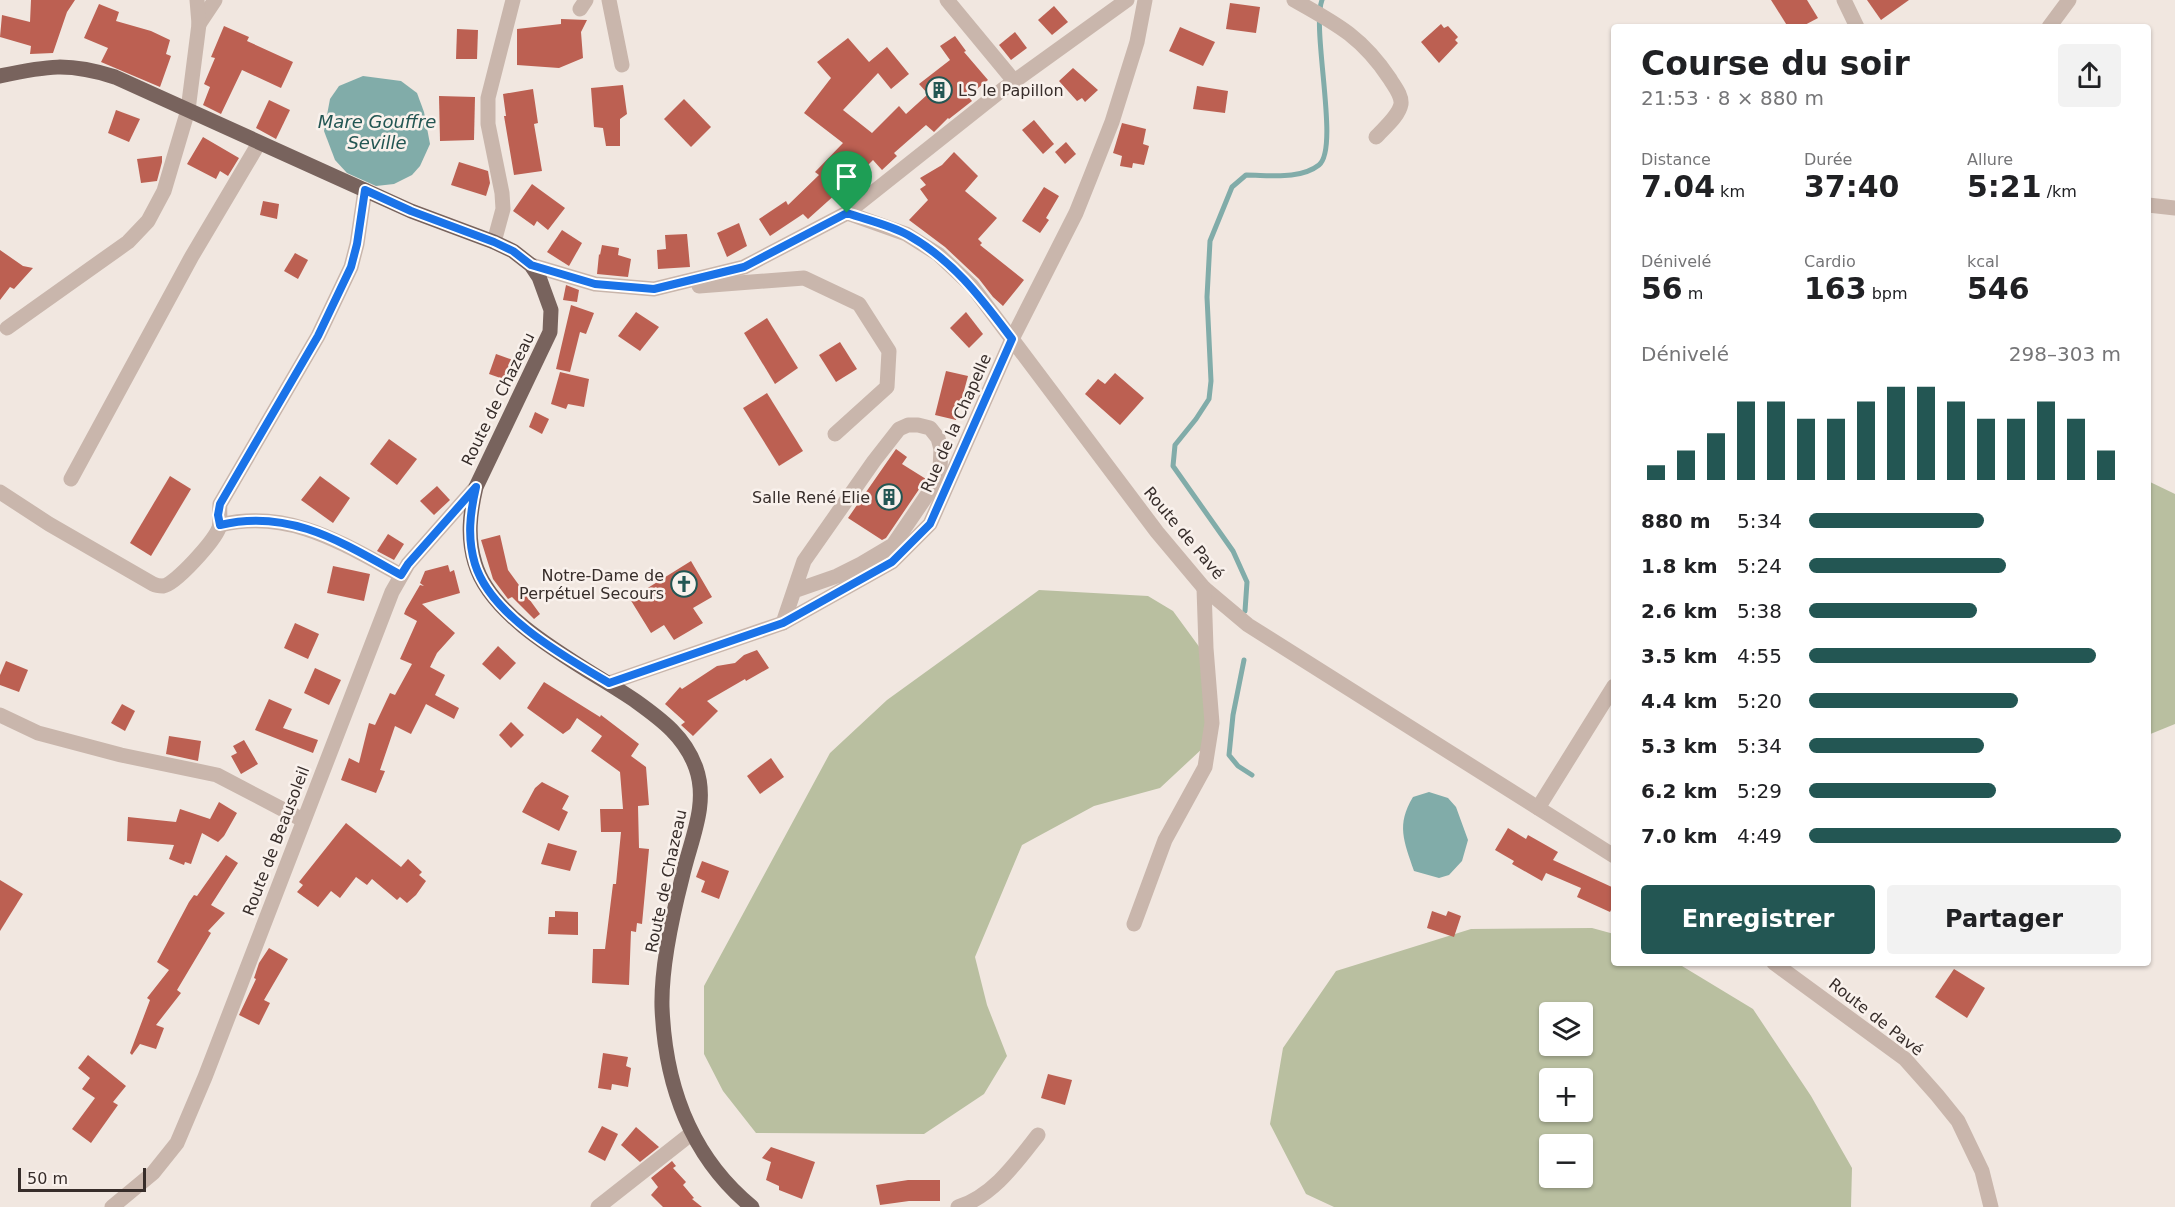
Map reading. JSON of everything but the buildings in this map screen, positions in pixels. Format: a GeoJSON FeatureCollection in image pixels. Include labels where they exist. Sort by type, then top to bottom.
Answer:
{"type":"FeatureCollection","features":[{"type":"Feature","properties":{"kind":"main road","name":"Route de Chazeau"},"geometry":{"type":"LineString","coordinates":[[0,76],[55,66],[90,69],[145,88],[259,143],[411,211],[513,251],[531,265],[539,277],[547,298],[552,322],[550,332],[476,487],[470,513],[471,549],[475,566],[492,594],[515,620],[560,654],[609,683],[669,725],[689,751],[700,782],[700,814],[682,875],[669,936],[662,1005],[665,1043],[675,1089],[702,1153],[717,1174],[752,1207]]}},
{"type":"Feature","properties":{"kind":"street"},"geometry":{"type":"LineString","coordinates":[[7,328],[128,242],[148,221],[164,191],[188,110],[200,24],[197,0]]}},
{"type":"Feature","properties":{"kind":"street"},"geometry":{"type":"LineString","coordinates":[[200,24],[215,0]]}},
{"type":"Feature","properties":{"kind":"street"},"geometry":{"type":"LineString","coordinates":[[494,242],[502,209],[502,193],[488,124],[488,98],[513,0]]}},
{"type":"Feature","properties":{"kind":"street"},"geometry":{"type":"LineString","coordinates":[[609,0],[622,65]]}},
{"type":"Feature","properties":{"kind":"street"},"geometry":{"type":"LineString","coordinates":[[947,0],[1014,81]]}},
{"type":"Feature","properties":{"kind":"street"},"geometry":{"type":"LineString","coordinates":[[654,289],[744,267],[847,213],[1014,81],[1127,0]]}},
{"type":"Feature","properties":{"kind":"street","name":"Rue de la Chapelle"},"geometry":{"type":"LineString","coordinates":[[609,683],[783,623],[892,562],[930,524],[1012,339],[1076,213],[1112,122],[1137,42],[1145,0]]}},
{"type":"Feature","properties":{"kind":"street"},"geometry":{"type":"LineString","coordinates":[[1294,0],[1333,21],[1361,42],[1399,94],[1401,102],[1398,110],[1376,137]]}},
{"type":"Feature","properties":{"kind":"street"},"geometry":{"type":"LineString","coordinates":[[1844,0],[1856,24]]}},
{"type":"Feature","properties":{"kind":"street"},"geometry":{"type":"LineString","coordinates":[[2051,24],[2069,0]]}},
{"type":"Feature","properties":{"kind":"street"},"geometry":{"type":"LineString","coordinates":[[71,479],[192,256],[259,143]]}},
{"type":"Feature","properties":{"kind":"street"},"geometry":{"type":"LineString","coordinates":[[0,492],[49,524],[153,584],[162,586],[170,583],[203,552],[220,525],[218,515],[220,504],[318,336],[351,267],[365,190]]}},
{"type":"Feature","properties":{"kind":"street"},"geometry":{"type":"LineString","coordinates":[[2151,205],[2175,208]]}},
{"type":"Feature","properties":{"kind":"street","name":"Route de Pavé"},"geometry":{"type":"LineString","coordinates":[[847,213],[906,234],[938,254],[972,286],[1157,532],[1204,588],[1248,625],[1611,854]]}},
{"type":"Feature","properties":{"kind":"street"},"geometry":{"type":"LineString","coordinates":[[531,265],[595,284],[654,289],[804,278],[859,304],[889,351],[887,387],[835,434]]}},
{"type":"Feature","properties":{"kind":"street"},"geometry":{"type":"LineString","coordinates":[[783,623],[804,561],[874,461],[899,429],[908,425],[930,428],[938,438],[941,449],[940,469],[936,482],[893,545],[837,576],[794,591]]}},
{"type":"Feature","properties":{"kind":"street","name":"Route de Beausoleil"},"geometry":{"type":"LineString","coordinates":[[112,1207],[153,1173],[177,1143],[205,1077],[392,592],[408,564],[476,487]]}},
{"type":"Feature","properties":{"kind":"street"},"geometry":{"type":"LineString","coordinates":[[220,525],[237,521],[263,520],[296,524],[346,546],[401,575]]}},
{"type":"Feature","properties":{"kind":"street"},"geometry":{"type":"LineString","coordinates":[[1134,924],[1164,840],[1205,767],[1212,723],[1204,588]]}},
{"type":"Feature","properties":{"kind":"street"},"geometry":{"type":"LineString","coordinates":[[1538,808],[1611,691]]}},
{"type":"Feature","properties":{"kind":"street"},"geometry":{"type":"LineString","coordinates":[[0,715],[38,734],[217,776],[303,820]]}},
{"type":"Feature","properties":{"kind":"street","name":"Route de Pavé"},"geometry":{"type":"LineString","coordinates":[[1778,966],[1905,1059],[1958,1121],[1982,1171],[1991,1207]]}},
{"type":"Feature","properties":{"kind":"street"},"geometry":{"type":"LineString","coordinates":[[598,1207],[692,1133]]}},
{"type":"Feature","properties":{"kind":"street"},"geometry":{"type":"LineString","coordinates":[[958,1207],[987,1193],[1018,1161],[1038,1135]]}},
{"type":"Feature","properties":{"kind":"green space"},"geometry":{"type":"Polygon","coordinates":[[[2151,482],[2175,494],[2175,724],[2151,734],[2151,482]]]}},
{"type":"Feature","properties":{"kind":"green space"},"geometry":{"type":"Polygon","coordinates":[[[1039,590],[1148,596],[1173,611],[1211,663],[1204,747],[1160,788],[1094,806],[1022,845],[975,957],[987,1005],[1007,1056],[984,1094],[924,1134],[756,1133],[723,1091],[704,1054],[704,986],[830,753],[887,700],[1039,590]]]}},
{"type":"Feature","properties":{"kind":"green space"},"geometry":{"type":"Polygon","coordinates":[[[1592,928],[1611,933],[1611,966],[1682,966],[1753,1009],[1811,1096],[1852,1168],[1851,1207],[1334,1207],[1306,1194],[1270,1124],[1283,1048],[1336,971],[1471,929],[1592,928]]]}},
{"type":"Feature","properties":{"kind":"water","name":"Mare Gouffre Seville"},"geometry":{"type":"Polygon","coordinates":[[[363,76],[401,81],[417,93],[424,112],[430,144],[420,166],[412,175],[394,184],[376,186],[347,173],[335,160],[324,131],[330,99],[339,86],[363,76]]]}},
{"type":"Feature","properties":{"kind":"water"},"geometry":{"type":"Polygon","coordinates":[[[1429,792],[1448,798],[1456,807],[1468,840],[1462,861],[1449,875],[1439,878],[1414,871],[1403,833],[1405,816],[1413,797],[1429,792]]]}},
{"type":"Feature","properties":{"kind":"waterway"},"geometry":{"type":"LineString","coordinates":[[1245,611],[1247,582],[1233,551],[1173,466],[1175,445],[1209,399],[1211,381],[1207,297],[1210,241],[1232,187],[1246,175],[1284,176],[1303,173],[1319,165],[1325,154],[1327,136],[1320,36],[1322,0]]}},
{"type":"Feature","properties":{"kind":"waterway"},"geometry":{"type":"LineString","coordinates":[[1244,660],[1233,715],[1229,755],[1238,766],[1252,775]]}},
{"type":"Feature","properties":{"kind":"place","name":"LS le Papillon"},"geometry":{"type":"Point","coordinates":[939,90]}},
{"type":"Feature","properties":{"kind":"place","name":"Salle René Elie"},"geometry":{"type":"Point","coordinates":[889,497]}},
{"type":"Feature","properties":{"kind":"place","name":"Notre-Dame de Perpétuel Secours"},"geometry":{"type":"Point","coordinates":[684,584]}},
{"type":"Feature","properties":{"kind":"route"},"geometry":{"type":"LineString","coordinates":[[365,190],[411,211],[494,242],[513,251],[531,265],[595,284],[654,289],[744,267],[847,213],[906,234],[938,254],[972,286],[1012,339],[961,459],[930,524],[892,562],[783,623],[609,683],[560,654],[515,620],[482,580],[475,566],[471,549],[470,513],[476,487],[408,564],[401,575],[346,546],[296,524],[263,520],[237,521],[220,525],[218,515],[220,504],[318,336],[351,267],[365,190]]}}]}
